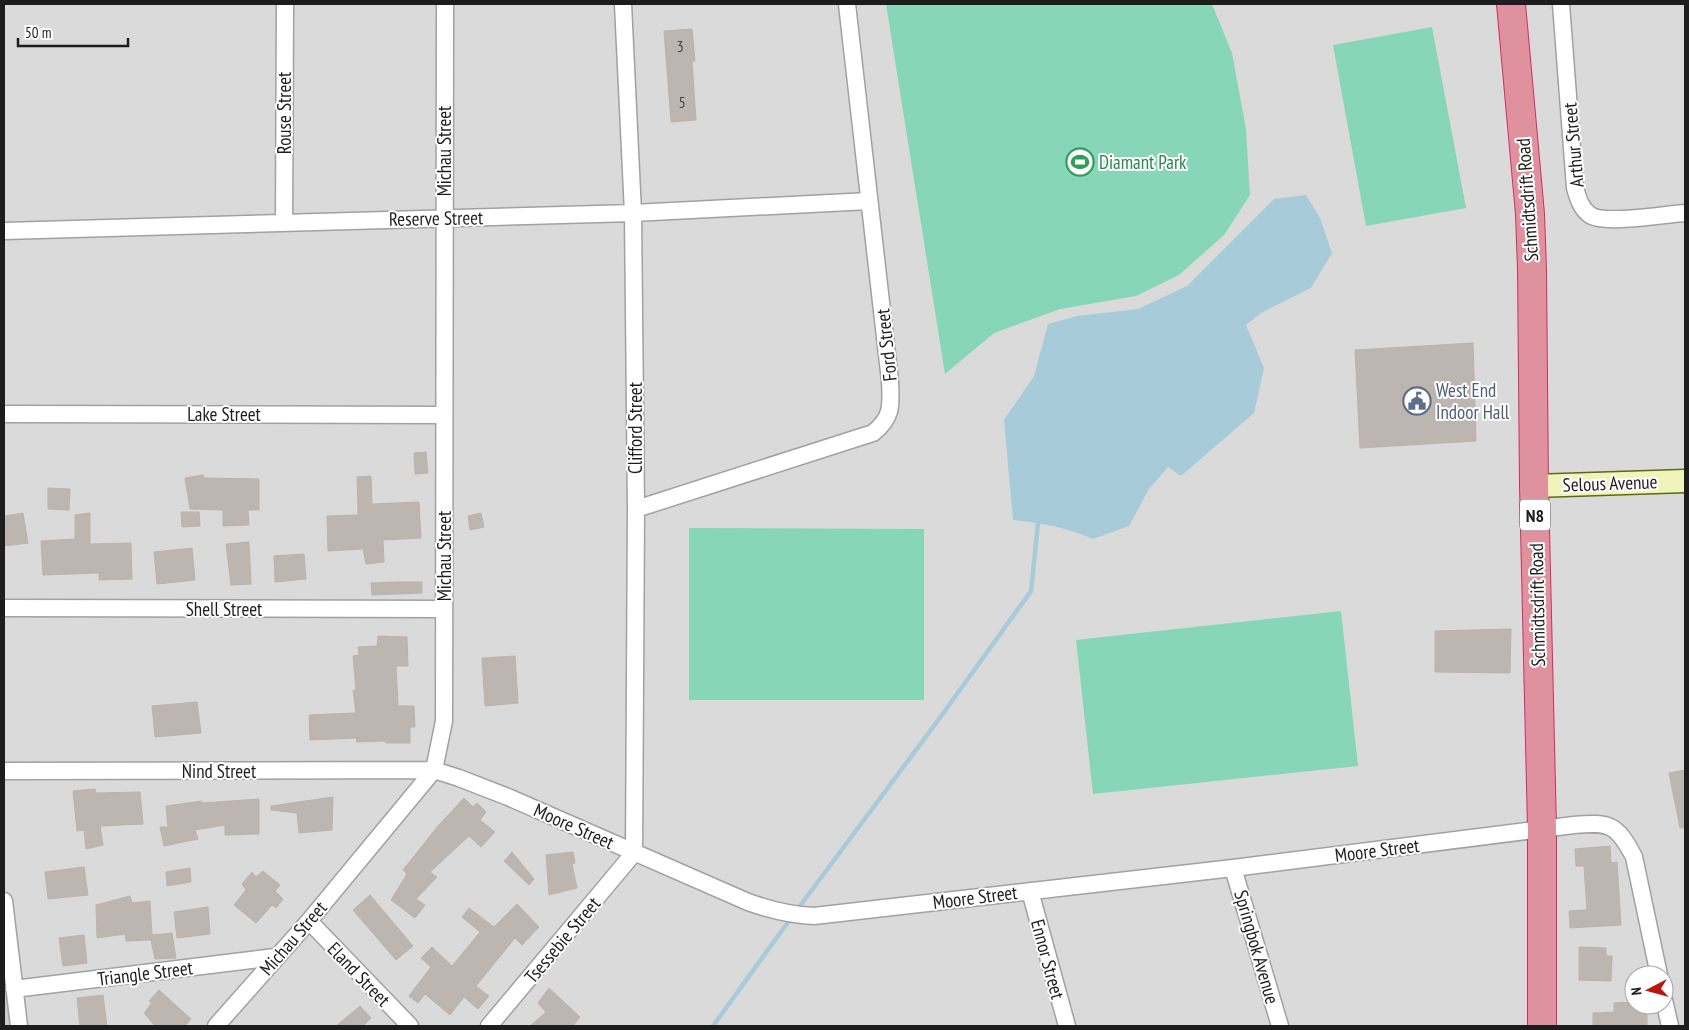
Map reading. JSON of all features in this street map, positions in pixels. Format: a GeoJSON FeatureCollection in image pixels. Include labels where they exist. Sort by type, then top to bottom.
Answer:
{"type":"FeatureCollection","features":[{"type":"Feature","properties":{"kind":"highway","name":"Schmidtsdrift Road"},"geometry":{"type":"LineString","coordinates":[[1511,4],[1530,214],[1542,829],[1542,1026]]}},
{"type":"Feature","properties":{"kind":"street","name":"Rouse Street"},"geometry":{"type":"LineString","coordinates":[[284,222],[285,4]]}},
{"type":"Feature","properties":{"kind":"street","name":"Michau Street"},"geometry":{"type":"LineString","coordinates":[[216,1026],[309,921],[434,770],[444,720],[445,4]]}},
{"type":"Feature","properties":{"kind":"street","name":"Clifford Street"},"geometry":{"type":"LineString","coordinates":[[623,4],[633,213],[636,509],[634,853]]}},
{"type":"Feature","properties":{"kind":"street","name":"Ford Street"},"geometry":{"type":"LineString","coordinates":[[636,509],[873,433],[882,425],[890,413],[890,381],[847,4]]}},
{"type":"Feature","properties":{"kind":"street","name":"Arthur Street"},"geometry":{"type":"LineString","coordinates":[[1560,4],[1575,188],[1583,208],[1590,215],[1598,218],[1612,219],[1685,212]]}},
{"type":"Feature","properties":{"kind":"street","name":"Reserve Street"},"geometry":{"type":"LineString","coordinates":[[4,231],[633,213],[869,201]]}},
{"type":"Feature","properties":{"kind":"street","name":"Lake Street"},"geometry":{"type":"LineString","coordinates":[[4,414],[444,415]]}},
{"type":"Feature","properties":{"kind":"street","name":"Selous Avenue"},"geometry":{"type":"LineString","coordinates":[[1534,486],[1685,481]]}},
{"type":"Feature","properties":{"kind":"street","name":"Shell Street"},"geometry":{"type":"LineString","coordinates":[[4,608],[444,610]]}},
{"type":"Feature","properties":{"kind":"street","name":"Moore Street"},"geometry":{"type":"LineString","coordinates":[[434,770],[508,797],[748,902],[770,910],[795,915],[814,916],[1233,868],[1599,823],[1610,826],[1627,844],[1634,857],[1657,965]]}},
{"type":"Feature","properties":{"kind":"street","name":"Nind Street"},"geometry":{"type":"LineString","coordinates":[[4,771],[434,770]]}},
{"type":"Feature","properties":{"kind":"street","name":"Tsessebie Street"},"geometry":{"type":"LineString","coordinates":[[489,1026],[634,853]]}},
{"type":"Feature","properties":{"kind":"street","name":"Springbok Avenue"},"geometry":{"type":"LineString","coordinates":[[1233,868],[1280,1026]]}},
{"type":"Feature","properties":{"kind":"street","name":"Ennor Street"},"geometry":{"type":"LineString","coordinates":[[1030,891],[1067,1026]]}},
{"type":"Feature","properties":{"kind":"street"},"geometry":{"type":"LineString","coordinates":[[4,901],[19,1026]]}},
{"type":"Feature","properties":{"kind":"street","name":"Eland Street"},"geometry":{"type":"LineString","coordinates":[[309,921],[410,1026]]}},
{"type":"Feature","properties":{"kind":"street","name":"Triangle Street"},"geometry":{"type":"LineString","coordinates":[[14,989],[276,958]]}},
{"type":"Feature","properties":{"kind":"shaded area"},"geometry":{"type":"Polygon","coordinates":[[[4,4],[1685,4],[1685,1026],[4,1026],[4,4]]]}},
{"type":"Feature","properties":{"kind":"shaded area"},"geometry":{"type":"Polygon","coordinates":[[[4,917],[17,1026],[4,1026],[4,917]]]}},
{"type":"Feature","properties":{"kind":"green space","name":"Diamant Park"},"geometry":{"type":"Polygon","coordinates":[[[886,4],[1212,4],[1232,53],[1246,129],[1250,195],[1224,235],[1179,275],[1136,296],[1060,309],[994,333],[945,374],[886,4]]]}},
{"type":"Feature","properties":{"kind":"green space"},"geometry":{"type":"Polygon","coordinates":[[[1432,27],[1466,208],[1366,226],[1333,45],[1432,27]]]}},
{"type":"Feature","properties":{"kind":"green space"},"geometry":{"type":"Polygon","coordinates":[[[689,528],[924,529],[924,700],[689,700],[689,528]]]}},
{"type":"Feature","properties":{"kind":"green space"},"geometry":{"type":"Polygon","coordinates":[[[1341,611],[1358,766],[1093,794],[1076,640],[1341,611]]]}},
{"type":"Feature","properties":{"kind":"water"},"geometry":{"type":"Polygon","coordinates":[[[1306,195],[1320,218],[1332,253],[1311,288],[1261,313],[1246,325],[1264,368],[1254,413],[1181,476],[1168,467],[1149,489],[1129,526],[1093,539],[1054,526],[1013,520],[1004,420],[1034,376],[1048,324],[1077,316],[1138,309],[1187,286],[1274,199],[1306,195]]]}},
{"type":"Feature","properties":{"kind":"building"},"geometry":{"type":"Polygon","coordinates":[[[692,29],[695,61],[692,61],[696,120],[671,122],[664,31],[692,29]]]}},
{"type":"Feature","properties":{"kind":"building"},"geometry":{"type":"Polygon","coordinates":[[[1473,343],[1476,441],[1360,448],[1355,350],[1473,343]]]}},
{"type":"Feature","properties":{"kind":"building"},"geometry":{"type":"Polygon","coordinates":[[[426,452],[428,473],[415,474],[414,453],[426,452]]]}},
{"type":"Feature","properties":{"kind":"building"},"geometry":{"type":"Polygon","coordinates":[[[203,475],[204,478],[259,479],[259,510],[248,510],[249,525],[223,526],[223,510],[190,509],[185,478],[203,475]]]}},
{"type":"Feature","properties":{"kind":"building"},"geometry":{"type":"Polygon","coordinates":[[[371,476],[372,504],[419,502],[421,538],[383,540],[384,562],[366,564],[363,549],[328,551],[327,516],[358,515],[357,477],[371,476]]]}},
{"type":"Feature","properties":{"kind":"building"},"geometry":{"type":"Polygon","coordinates":[[[48,488],[70,489],[69,510],[48,509],[48,488]]]}},
{"type":"Feature","properties":{"kind":"building"},"geometry":{"type":"Polygon","coordinates":[[[181,512],[199,512],[200,526],[182,527],[181,512]]]}},
{"type":"Feature","properties":{"kind":"building"},"geometry":{"type":"Polygon","coordinates":[[[23,513],[28,543],[4,546],[4,516],[23,513]]]}},
{"type":"Feature","properties":{"kind":"building"},"geometry":{"type":"Polygon","coordinates":[[[90,513],[90,544],[131,543],[132,579],[99,580],[99,573],[43,575],[41,541],[75,539],[75,515],[90,513]]]}},
{"type":"Feature","properties":{"kind":"building"},"geometry":{"type":"Polygon","coordinates":[[[481,513],[484,527],[470,530],[468,516],[481,513]]]}},
{"type":"Feature","properties":{"kind":"building"},"geometry":{"type":"Polygon","coordinates":[[[249,542],[251,584],[231,585],[226,544],[249,542]]]}},
{"type":"Feature","properties":{"kind":"building"},"geometry":{"type":"Polygon","coordinates":[[[192,548],[195,580],[157,584],[154,552],[192,548]]]}},
{"type":"Feature","properties":{"kind":"building"},"geometry":{"type":"Polygon","coordinates":[[[304,554],[306,579],[275,582],[274,556],[304,554]]]}},
{"type":"Feature","properties":{"kind":"building"},"geometry":{"type":"Polygon","coordinates":[[[422,582],[422,593],[372,595],[371,583],[422,582]]]}},
{"type":"Feature","properties":{"kind":"building"},"geometry":{"type":"Polygon","coordinates":[[[1511,629],[1510,673],[1435,672],[1435,631],[1511,629]]]}},
{"type":"Feature","properties":{"kind":"building"},"geometry":{"type":"Polygon","coordinates":[[[378,636],[407,637],[408,666],[396,666],[398,706],[414,706],[415,727],[410,727],[410,743],[386,743],[386,741],[357,742],[356,738],[310,740],[309,715],[356,713],[353,690],[356,690],[353,656],[359,655],[358,647],[377,646],[378,636]]]}},
{"type":"Feature","properties":{"kind":"building"},"geometry":{"type":"Polygon","coordinates":[[[515,656],[518,703],[485,706],[482,658],[515,656]]]}},
{"type":"Feature","properties":{"kind":"building"},"geometry":{"type":"Polygon","coordinates":[[[197,702],[201,733],[155,737],[152,706],[197,702]]]}},
{"type":"Feature","properties":{"kind":"building"},"geometry":{"type":"Polygon","coordinates":[[[1685,770],[1685,828],[1680,828],[1669,773],[1685,770]]]}},
{"type":"Feature","properties":{"kind":"building"},"geometry":{"type":"Polygon","coordinates":[[[95,789],[96,793],[140,792],[143,824],[100,826],[103,845],[86,849],[84,830],[77,831],[73,791],[95,789]]]}},
{"type":"Feature","properties":{"kind":"building"},"geometry":{"type":"Polygon","coordinates":[[[333,797],[332,830],[299,833],[297,813],[271,810],[271,806],[333,797]]]}},
{"type":"Feature","properties":{"kind":"building"},"geometry":{"type":"Polygon","coordinates":[[[464,798],[473,807],[477,803],[486,812],[480,820],[495,832],[481,847],[469,836],[430,872],[437,877],[416,899],[425,905],[415,918],[391,900],[407,874],[403,870],[438,826],[464,798]]]}},
{"type":"Feature","properties":{"kind":"building"},"geometry":{"type":"Polygon","coordinates":[[[259,799],[259,834],[225,835],[225,825],[195,830],[198,839],[164,846],[160,827],[168,827],[166,806],[202,801],[202,803],[259,799]]]}},
{"type":"Feature","properties":{"kind":"building"},"geometry":{"type":"Polygon","coordinates":[[[1610,846],[1611,863],[1617,862],[1621,925],[1570,928],[1569,911],[1587,910],[1584,866],[1576,866],[1575,849],[1610,846]]]}},
{"type":"Feature","properties":{"kind":"building"},"geometry":{"type":"Polygon","coordinates":[[[512,852],[534,879],[529,885],[504,861],[512,852]]]}},
{"type":"Feature","properties":{"kind":"building"},"geometry":{"type":"Polygon","coordinates":[[[573,852],[575,863],[572,864],[577,888],[549,895],[546,855],[573,852]]]}},
{"type":"Feature","properties":{"kind":"building"},"geometry":{"type":"Polygon","coordinates":[[[84,867],[88,895],[48,899],[45,872],[84,867]]]}},
{"type":"Feature","properties":{"kind":"building"},"geometry":{"type":"Polygon","coordinates":[[[190,868],[191,882],[167,886],[166,872],[190,868]]]}},
{"type":"Feature","properties":{"kind":"building"},"geometry":{"type":"Polygon","coordinates":[[[263,871],[280,885],[275,891],[283,899],[276,908],[272,905],[256,923],[234,905],[246,890],[242,884],[252,872],[256,877],[263,871]]]}},
{"type":"Feature","properties":{"kind":"building"},"geometry":{"type":"Polygon","coordinates":[[[370,895],[413,946],[396,960],[353,910],[370,895]]]}},
{"type":"Feature","properties":{"kind":"building"},"geometry":{"type":"Polygon","coordinates":[[[130,896],[132,903],[150,901],[152,935],[172,933],[176,958],[155,959],[151,940],[126,941],[125,934],[97,938],[96,905],[130,896]]]}},
{"type":"Feature","properties":{"kind":"building"},"geometry":{"type":"Polygon","coordinates":[[[517,904],[539,927],[522,945],[515,938],[476,986],[489,996],[478,1009],[464,997],[450,1015],[425,994],[418,1003],[409,996],[431,967],[421,958],[432,947],[452,966],[480,932],[462,917],[469,908],[494,927],[517,904]]]}},
{"type":"Feature","properties":{"kind":"building"},"geometry":{"type":"Polygon","coordinates":[[[208,907],[210,934],[177,938],[174,912],[208,907]]]}},
{"type":"Feature","properties":{"kind":"building"},"geometry":{"type":"Polygon","coordinates":[[[84,935],[87,963],[63,966],[59,938],[84,935]]]}},
{"type":"Feature","properties":{"kind":"building"},"geometry":{"type":"Polygon","coordinates":[[[1579,947],[1606,948],[1606,956],[1612,956],[1611,981],[1579,980],[1579,947]]]}},
{"type":"Feature","properties":{"kind":"building"},"geometry":{"type":"Polygon","coordinates":[[[549,988],[580,1017],[573,1026],[530,1026],[546,1012],[538,1003],[549,988]]]}},
{"type":"Feature","properties":{"kind":"building"},"geometry":{"type":"Polygon","coordinates":[[[159,990],[191,1019],[185,1026],[155,1026],[144,1013],[152,1003],[149,1001],[159,990]]]}},
{"type":"Feature","properties":{"kind":"building"},"geometry":{"type":"Polygon","coordinates":[[[103,995],[107,1026],[80,1026],[77,998],[103,995]]]}},
{"type":"Feature","properties":{"kind":"building"},"geometry":{"type":"Polygon","coordinates":[[[1624,1002],[1624,1015],[1647,1015],[1647,1026],[1593,1026],[1593,1013],[1614,1012],[1614,1003],[1624,1002]]]}},
{"type":"Feature","properties":{"kind":"building"},"geometry":{"type":"Polygon","coordinates":[[[360,1006],[371,1018],[363,1026],[336,1026],[360,1006]]]}},
{"type":"Feature","properties":{"kind":"waterway"},"geometry":{"type":"LineString","coordinates":[[797,910],[939,719],[1031,591],[1038,523]]}},
{"type":"Feature","properties":{"kind":"waterway"},"geometry":{"type":"LineString","coordinates":[[713,1026],[791,918]]}},
{"type":"Feature","properties":{"kind":"place","name":"Diamant Park"},"geometry":{"type":"Point","coordinates":[1080,162]}},
{"type":"Feature","properties":{"kind":"place","name":"West End Indoor Hall"},"geometry":{"type":"Point","coordinates":[1417,401]}}]}
